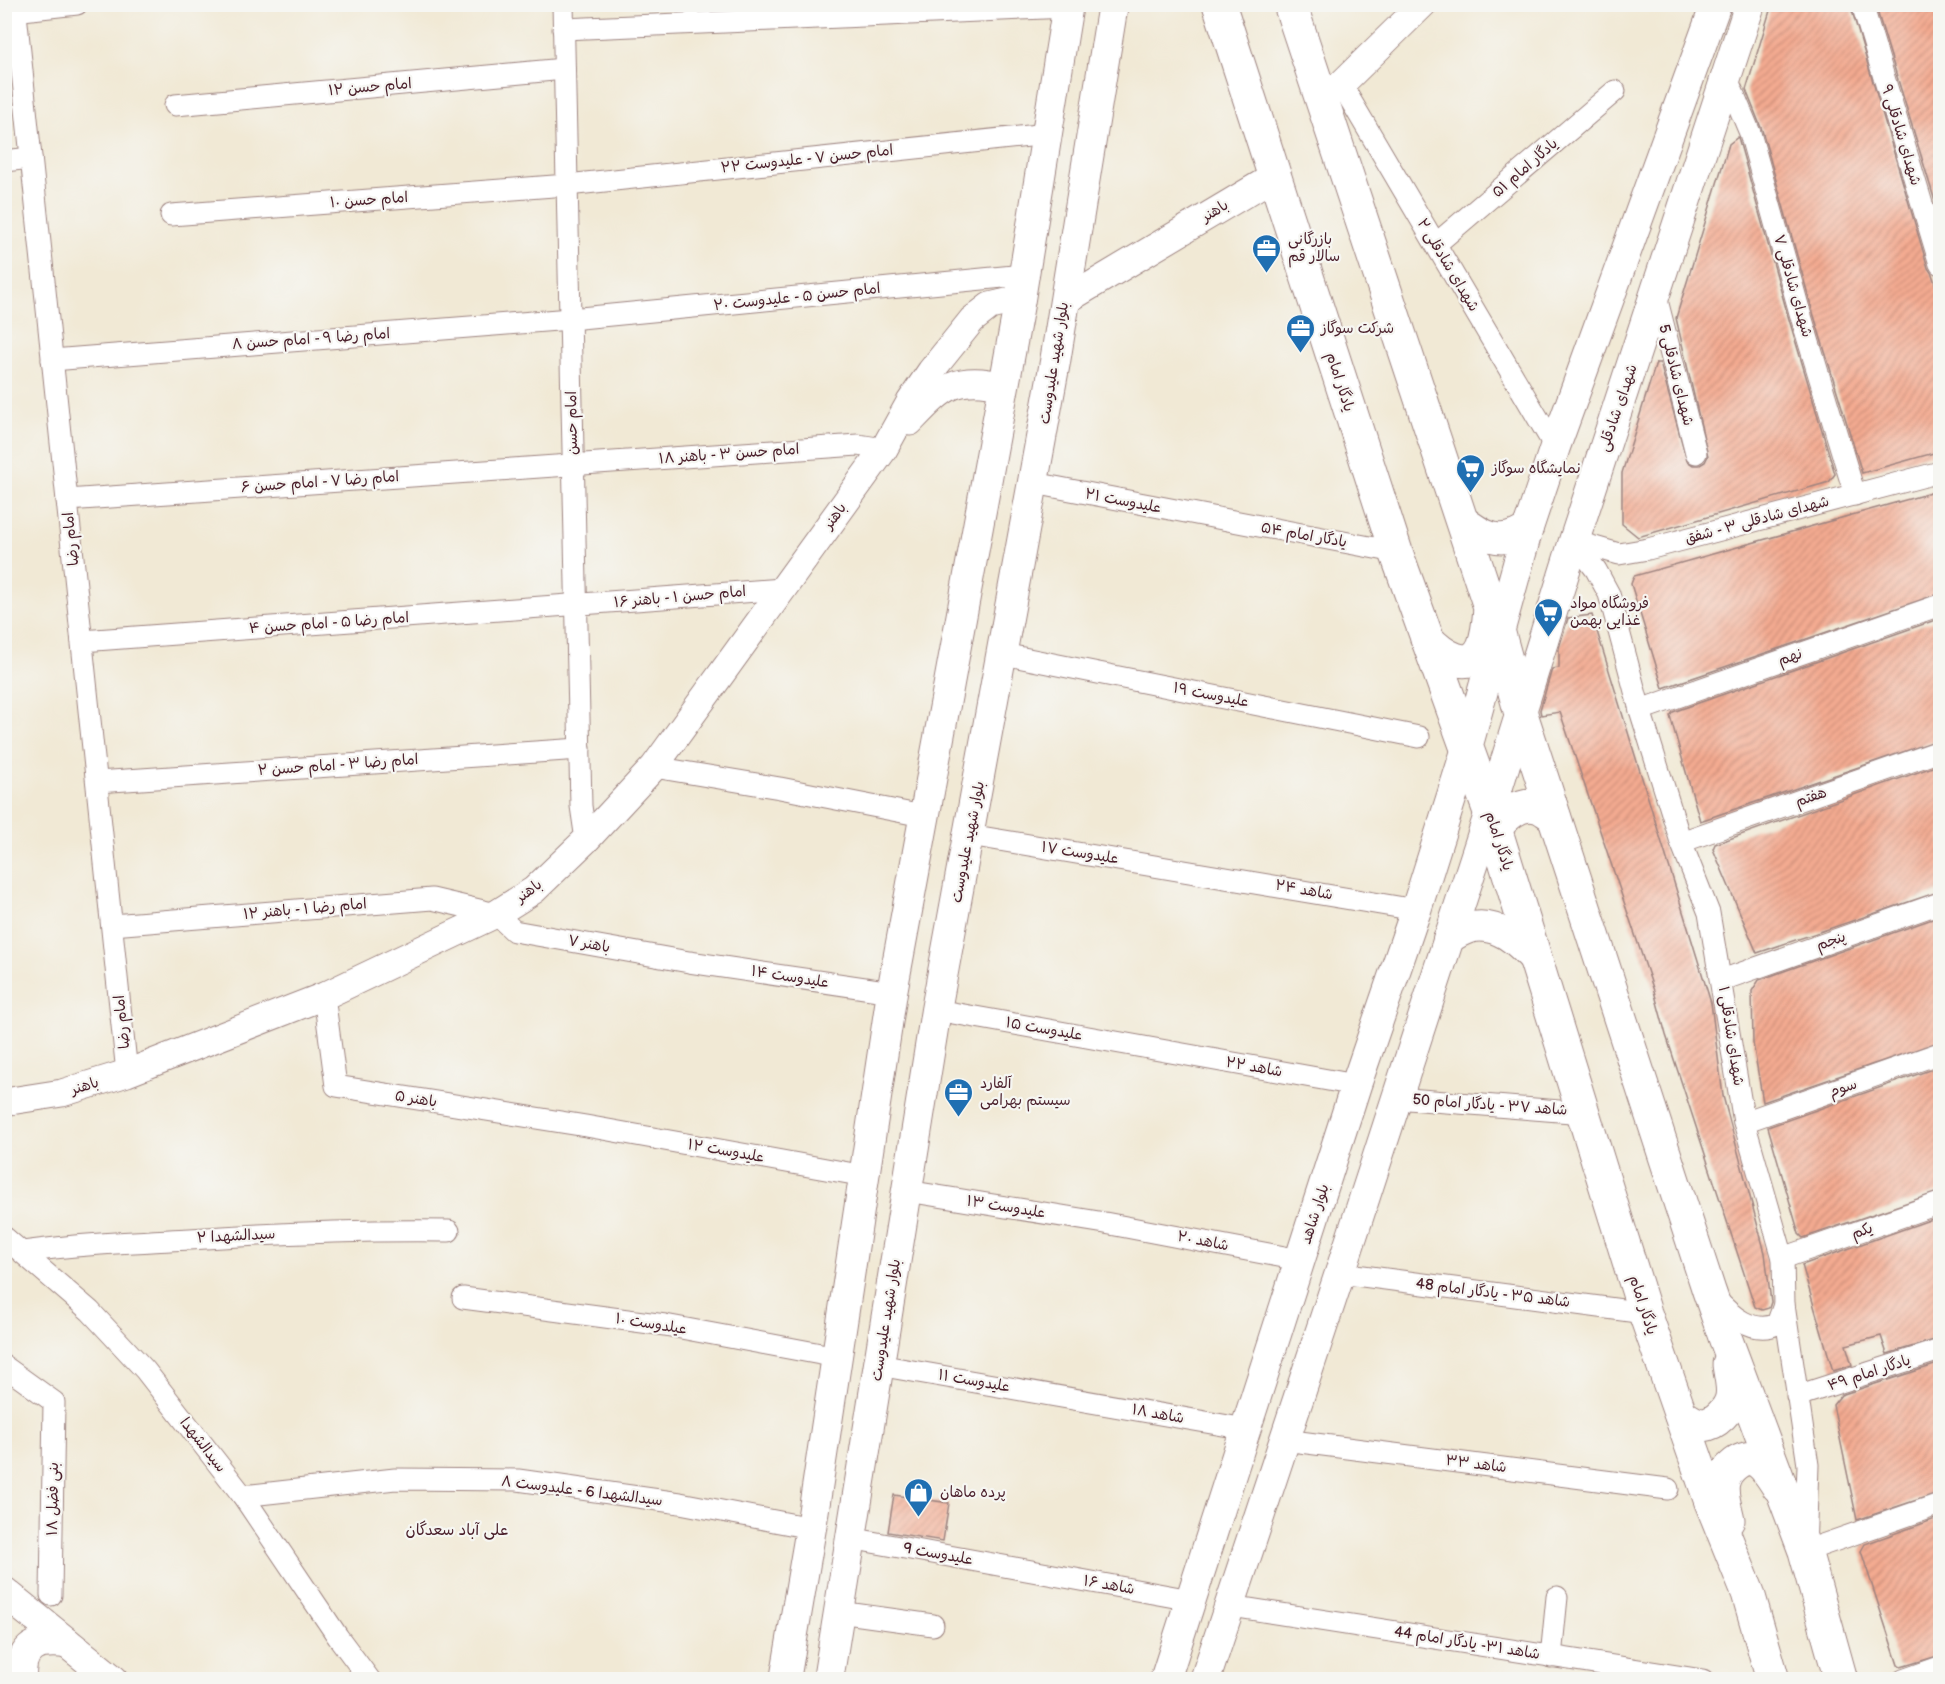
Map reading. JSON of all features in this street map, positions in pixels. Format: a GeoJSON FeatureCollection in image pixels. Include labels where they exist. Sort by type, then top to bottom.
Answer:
{"type":"FeatureCollection","features":[{"type":"Feature","properties":{"kind":"main road","name":"بلوار شهید علیدوست"},"geometry":{"type":"LineString","coordinates":[[828,1680],[936,1010],[1034,483],[1113,4]]}},
{"type":"Feature","properties":{"kind":"main road","name":"یادگار امام"},"geometry":{"type":"LineString","coordinates":[[1219,4],[1396,552],[1492,821],[1645,1313],[1711,1502],[1748,1593],[1773,1680]]}},
{"type":"Feature","properties":{"kind":"main road"},"geometry":{"type":"LineString","coordinates":[[1290,4],[1331,94],[1460,519],[1495,621],[1521,714],[1709,1292],[1805,1551],[1841,1680]]}},
{"type":"Feature","properties":{"kind":"main road"},"geometry":{"type":"LineString","coordinates":[[1427,639],[1439,652],[1452,660],[1466,661],[1473,658],[1482,648],[1495,621],[1717,4],[1749,10]]}},
{"type":"Feature","properties":{"kind":"main road"},"geometry":{"type":"LineString","coordinates":[[785,1680],[811,1528],[891,992],[1022,287],[1068,6]]}},
{"type":"Feature","properties":{"kind":"main road","name":"شهدای شادقلی"},"geometry":{"type":"LineString","coordinates":[[1492,821],[1521,714],[1574,542],[1749,10]]}},
{"type":"Feature","properties":{"kind":"main road"},"geometry":{"type":"LineString","coordinates":[[1460,519],[1487,537],[1518,536],[1528,528]]}},
{"type":"Feature","properties":{"kind":"main road"},"geometry":{"type":"LineString","coordinates":[[1467,748],[1495,621]]}},
{"type":"Feature","properties":{"kind":"main road","name":"بلوار شاهد"},"geometry":{"type":"LineString","coordinates":[[1165,1680],[1467,748]]}},
{"type":"Feature","properties":{"kind":"main road"},"geometry":{"type":"LineString","coordinates":[[1205,1680],[1448,939],[1492,821],[1523,805],[1536,806],[1554,816]]}},
{"type":"Feature","properties":{"kind":"main road"},"geometry":{"type":"LineString","coordinates":[[1448,939],[1468,928],[1487,926],[1508,934],[1537,962]]}},
{"type":"Feature","properties":{"kind":"main road"},"geometry":{"type":"LineString","coordinates":[[855,1241],[897,1249]]}},
{"type":"Feature","properties":{"kind":"main road"},"geometry":{"type":"LineString","coordinates":[[1681,1415],[1691,1422],[1702,1425],[1721,1416],[1728,1406],[1732,1396],[1726,1340]]}},
{"type":"Feature","properties":{"kind":"main road"},"geometry":{"type":"LineString","coordinates":[[1748,1593],[1728,1518],[1723,1482],[1734,1465],[1747,1459],[1756,1460],[1770,1474],[1784,1495]]}},
{"type":"Feature","properties":{"kind":"main road"},"geometry":{"type":"LineString","coordinates":[[4,1592],[113,1680]]}},
{"type":"Feature","properties":{"kind":"main road"},"geometry":{"type":"LineString","coordinates":[[21,1680],[21,1664],[24,1655],[31,1647],[46,1641],[67,1643]]}},
{"type":"Feature","properties":{"kind":"street"},"geometry":{"type":"LineString","coordinates":[[12,9],[76,4]]}},
{"type":"Feature","properties":{"kind":"street","name":"امام حسن"},"geometry":{"type":"LineString","coordinates":[[563,4],[581,806],[586,840]]}},
{"type":"Feature","properties":{"kind":"street"},"geometry":{"type":"LineString","coordinates":[[1331,94],[1423,4]]}},
{"type":"Feature","properties":{"kind":"street","name":"شهدای شادقلی ۹"},"geometry":{"type":"LineString","coordinates":[[1862,4],[1941,264]]}},
{"type":"Feature","properties":{"kind":"street"},"geometry":{"type":"LineString","coordinates":[[563,29],[1068,6]]}},
{"type":"Feature","properties":{"kind":"street","name":"امام رضا"},"geometry":{"type":"LineString","coordinates":[[12,9],[31,158],[127,1073]]}},
{"type":"Feature","properties":{"kind":"street","name":"امام حسن ۱۲"},"geometry":{"type":"LineString","coordinates":[[175,105],[564,69]]}},
{"type":"Feature","properties":{"kind":"street","name":"شهدای شادقلی ۷"},"geometry":{"type":"LineString","coordinates":[[1727,78],[1750,133],[1800,313],[1855,495]]}},
{"type":"Feature","properties":{"kind":"street","name":"یادگار امام ۵۱"},"geometry":{"type":"LineString","coordinates":[[1436,244],[1615,91]]}},
{"type":"Feature","properties":{"kind":"street","name":"شهدای شادقلی ۲"},"geometry":{"type":"LineString","coordinates":[[1331,94],[1436,244],[1556,447]]}},
{"type":"Feature","properties":{"kind":"street","name":"امام حسن ۷ - علیدوست ۲۲"},"geometry":{"type":"LineString","coordinates":[[567,185],[1048,134]]}},
{"type":"Feature","properties":{"kind":"street"},"geometry":{"type":"LineString","coordinates":[[4,161],[31,158]]}},
{"type":"Feature","properties":{"kind":"street","name":"باهنر"},"geometry":{"type":"LineString","coordinates":[[1065,301],[1273,177]]}},
{"type":"Feature","properties":{"kind":"street","name":"امام حسن ۱۰"},"geometry":{"type":"LineString","coordinates":[[171,215],[567,185]]}},
{"type":"Feature","properties":{"kind":"street","name":"باهنر"},"geometry":{"type":"LineString","coordinates":[[4,1102],[62,1093],[127,1073],[324,996],[496,914],[534,890],[586,840],[654,768],[884,449],[915,394],[972,320],[1022,287]]}},
{"type":"Feature","properties":{"kind":"street","name":"امام حسن ۵ - علیدوست ۲۰"},"geometry":{"type":"LineString","coordinates":[[570,319],[1022,287]]}},
{"type":"Feature","properties":{"kind":"street","name":"شهدای شادقلی 5"},"geometry":{"type":"LineString","coordinates":[[1656,296],[1696,453]]}},
{"type":"Feature","properties":{"kind":"street","name":"امام رضا ۹ - امام حسن ۸"},"geometry":{"type":"LineString","coordinates":[[52,360],[570,319]]}},
{"type":"Feature","properties":{"kind":"street","name":"باهنر"},"geometry":{"type":"LineString","coordinates":[[884,449],[929,403],[962,381],[1004,386]]}},
{"type":"Feature","properties":{"kind":"street","name":"امام حسن ۳ - باهنر ۱۸"},"geometry":{"type":"LineString","coordinates":[[573,465],[858,445],[884,449]]}},
{"type":"Feature","properties":{"kind":"street","name":"امام رضا ۷ - امام حسن ۶"},"geometry":{"type":"LineString","coordinates":[[67,500],[573,465]]}},
{"type":"Feature","properties":{"kind":"street","name":"شهدای شادقلی ۳ - شفق"},"geometry":{"type":"LineString","coordinates":[[1574,542],[1619,554],[1648,549],[1941,472]]}},
{"type":"Feature","properties":{"kind":"street","name":"علیدوست ۲۱"},"geometry":{"type":"LineString","coordinates":[[1034,483],[1213,519]]}},
{"type":"Feature","properties":{"kind":"street","name":"یادگار امام ۵۴"},"geometry":{"type":"LineString","coordinates":[[1213,519],[1396,552]]}},
{"type":"Feature","properties":{"kind":"street","name":"شهدای شادقلی ۱"},"geometry":{"type":"LineString","coordinates":[[1574,542],[1596,570],[1609,594],[1640,710],[1682,842],[1709,913],[1744,1122],[1783,1258],[1784,1305],[1808,1465],[1805,1551]]}},
{"type":"Feature","properties":{"kind":"street","name":"امام حسن ۱ - باهنر ۱۶"},"geometry":{"type":"LineString","coordinates":[[576,606],[783,589]]}},
{"type":"Feature","properties":{"kind":"street","name":"نهم"},"geometry":{"type":"LineString","coordinates":[[1640,710],[1941,605]]}},
{"type":"Feature","properties":{"kind":"street","name":"امام رضا ۵ - امام حسن ۴"},"geometry":{"type":"LineString","coordinates":[[82,641],[576,606]]}},
{"type":"Feature","properties":{"kind":"street","name":"علیدوست ۱۹"},"geometry":{"type":"LineString","coordinates":[[1003,654],[1419,737]]}},
{"type":"Feature","properties":{"kind":"street","name":"امام رضا ۳ - امام حسن ۲"},"geometry":{"type":"LineString","coordinates":[[97,782],[580,749]]}},
{"type":"Feature","properties":{"kind":"street","name":"هفتم"},"geometry":{"type":"LineString","coordinates":[[1682,842],[1941,751]]}},
{"type":"Feature","properties":{"kind":"street"},"geometry":{"type":"LineString","coordinates":[[654,768],[780,788],[923,816]]}},
{"type":"Feature","properties":{"kind":"street","name":"علیدوست ۱۷"},"geometry":{"type":"LineString","coordinates":[[969,835],[1192,871]]}},
{"type":"Feature","properties":{"kind":"street","name":"شاهد ۲۴"},"geometry":{"type":"LineString","coordinates":[[1192,871],[1416,910]]}},
{"type":"Feature","properties":{"kind":"street","name":"امام رضا ۱ - باهنر ۱۲"},"geometry":{"type":"LineString","coordinates":[[112,925],[432,899],[496,914]]}},
{"type":"Feature","properties":{"kind":"street","name":"پنجم"},"geometry":{"type":"LineString","coordinates":[[1722,980],[1941,903]]}},
{"type":"Feature","properties":{"kind":"street","name":"باهنر ۷"},"geometry":{"type":"LineString","coordinates":[[496,914],[514,931],[688,962]]}},
{"type":"Feature","properties":{"kind":"street","name":"علیدوست ۱۴"},"geometry":{"type":"LineString","coordinates":[[688,962],[891,992]]}},
{"type":"Feature","properties":{"kind":"street","name":"باهنر ۵"},"geometry":{"type":"LineString","coordinates":[[324,996],[336,1086],[586,1126]]}},
{"type":"Feature","properties":{"kind":"street","name":"علیدوست ۱۵"},"geometry":{"type":"LineString","coordinates":[[936,1010],[1152,1049]]}},
{"type":"Feature","properties":{"kind":"street","name":"شاهد ۲۲"},"geometry":{"type":"LineString","coordinates":[[1152,1049],[1356,1085]]}},
{"type":"Feature","properties":{"kind":"street","name":"سوم"},"geometry":{"type":"LineString","coordinates":[[1744,1122],[1941,1053]]}},
{"type":"Feature","properties":{"kind":"street","name":"شاهد ۳۷ - یادگار امام 50"},"geometry":{"type":"LineString","coordinates":[[1396,1098],[1584,1113]]}},
{"type":"Feature","properties":{"kind":"street","name":"علیدوست ۱۲"},"geometry":{"type":"LineString","coordinates":[[586,1126],[865,1176]]}},
{"type":"Feature","properties":{"kind":"street","name":"علیدوست ۱۳"},"geometry":{"type":"LineString","coordinates":[[907,1191],[1105,1223]]}},
{"type":"Feature","properties":{"kind":"street","name":"یکم"},"geometry":{"type":"LineString","coordinates":[[1783,1258],[1941,1203]]}},
{"type":"Feature","properties":{"kind":"street","name":"شاهد ۲۰"},"geometry":{"type":"LineString","coordinates":[[1105,1223],[1300,1260]]}},
{"type":"Feature","properties":{"kind":"street","name":"سیدالشهدا ۲"},"geometry":{"type":"LineString","coordinates":[[23,1252],[67,1246],[238,1236],[373,1230],[449,1231]]}},
{"type":"Feature","properties":{"kind":"street","name":"سیدالشهدا"},"geometry":{"type":"LineString","coordinates":[[4,1238],[90,1311],[145,1370],[243,1496],[338,1637],[370,1680]]}},
{"type":"Feature","properties":{"kind":"street","name":"شاهد ۳۵ - یادگار امام 48"},"geometry":{"type":"LineString","coordinates":[[1340,1273],[1645,1313]]}},
{"type":"Feature","properties":{"kind":"street"},"geometry":{"type":"LineString","coordinates":[[1709,1292],[1728,1313],[1755,1326],[1768,1328],[1777,1324],[1784,1305]]}},
{"type":"Feature","properties":{"kind":"street","name":"عیلدوست ۱۰"},"geometry":{"type":"LineString","coordinates":[[463,1298],[665,1325],[837,1357]]}},
{"type":"Feature","properties":{"kind":"street","name":"یادگار امام ۴۹"},"geometry":{"type":"LineString","coordinates":[[1797,1396],[1941,1350]]}},
{"type":"Feature","properties":{"kind":"street","name":"علیدوست ۱۱"},"geometry":{"type":"LineString","coordinates":[[879,1365],[1070,1398]]}},
{"type":"Feature","properties":{"kind":"street","name":"بنی فضل ۱۸"},"geometry":{"type":"LineString","coordinates":[[4,1366],[54,1402],[51,1595]]}},
{"type":"Feature","properties":{"kind":"street","name":"شاهد ۱۸"},"geometry":{"type":"LineString","coordinates":[[1070,1398],[1246,1429]]}},
{"type":"Feature","properties":{"kind":"street","name":"شاهد ۳۳"},"geometry":{"type":"LineString","coordinates":[[1284,1440],[1668,1489]]}},
{"type":"Feature","properties":{"kind":"street","name":"سیدالشهدا 6 - علیدوست ۸"},"geometry":{"type":"LineString","coordinates":[[243,1496],[395,1479],[518,1479],[680,1503],[811,1528]]}},
{"type":"Feature","properties":{"kind":"street"},"geometry":{"type":"LineString","coordinates":[[1805,1551],[1941,1504]]}},
{"type":"Feature","properties":{"kind":"street","name":"علیدوست 9"},"geometry":{"type":"LineString","coordinates":[[850,1538],[1026,1570]]}},
{"type":"Feature","properties":{"kind":"street","name":"شاهد ۱۶"},"geometry":{"type":"LineString","coordinates":[[1026,1570],[1191,1600]]}},
{"type":"Feature","properties":{"kind":"street"},"geometry":{"type":"LineString","coordinates":[[1551,1657],[1557,1598]]}},
{"type":"Feature","properties":{"kind":"street","name":"شاهد ۳۱- یادگار امام 44"},"geometry":{"type":"LineString","coordinates":[[1231,1606],[1703,1680]]}},
{"type":"Feature","properties":{"kind":"street"},"geometry":{"type":"LineString","coordinates":[[839,1612],[933,1626]]}},
{"type":"Feature","properties":{"kind":"street"},"geometry":{"type":"LineString","coordinates":[[1903,1680],[1941,1667]]}},
{"type":"Feature","properties":{"kind":"building"},"geometry":{"type":"Polygon","coordinates":[[[1772,4],[1850,4],[1928,268],[1941,302],[1941,451],[1862,473],[1812,309],[1762,130],[1746,90],[1772,4]]]}},
{"type":"Feature","properties":{"kind":"building"},"geometry":{"type":"Polygon","coordinates":[[[1875,4],[1941,4],[1941,221],[1875,4]]]}},
{"type":"Feature","properties":{"kind":"building"},"geometry":{"type":"Polygon","coordinates":[[[1738,137],[1835,474],[1829,482],[1638,537],[1622,524],[1622,473],[1656,363],[1660,363],[1687,461],[1693,465],[1700,465],[1708,456],[1676,318],[1729,144],[1738,137]]]}},
{"type":"Feature","properties":{"kind":"building"},"geometry":{"type":"Polygon","coordinates":[[[1941,490],[1941,593],[1663,688],[1631,584],[1634,576],[1941,490]]]}},
{"type":"Feature","properties":{"kind":"building"},"geometry":{"type":"Polygon","coordinates":[[[1592,615],[1711,1003],[1723,1096],[1765,1253],[1771,1302],[1769,1308],[1762,1310],[1755,1307],[1666,1035],[1654,991],[1560,712],[1541,715],[1540,710],[1552,669],[1559,668],[1559,648],[1568,618],[1592,615]]]}},
{"type":"Feature","properties":{"kind":"building"},"geometry":{"type":"Polygon","coordinates":[[[1941,618],[1941,739],[1700,821],[1670,716],[1673,712],[1941,618]]]}},
{"type":"Feature","properties":{"kind":"building"},"geometry":{"type":"Polygon","coordinates":[[[1941,764],[1941,891],[1757,953],[1713,849],[1715,844],[1941,764]]]}},
{"type":"Feature","properties":{"kind":"building"},"geometry":{"type":"Polygon","coordinates":[[[1941,916],[1941,1041],[1763,1102],[1753,1043],[1752,991],[1759,980],[1941,916]]]}},
{"type":"Feature","properties":{"kind":"building"},"geometry":{"type":"Polygon","coordinates":[[[1941,1066],[1941,1191],[1803,1238],[1799,1234],[1768,1127],[1941,1066]]]}},
{"type":"Feature","properties":{"kind":"building"},"geometry":{"type":"Polygon","coordinates":[[[1941,1216],[1941,1338],[1887,1354],[1881,1336],[1846,1345],[1852,1365],[1833,1371],[1802,1265],[1941,1216]]]}},
{"type":"Feature","properties":{"kind":"building"},"geometry":{"type":"Polygon","coordinates":[[[1941,1363],[1941,1492],[1857,1520],[1833,1405],[1841,1395],[1941,1363]]]}},
{"type":"Feature","properties":{"kind":"building","name":"پرده ماهان"},"geometry":{"type":"Polygon","coordinates":[[[894,1495],[949,1503],[943,1541],[888,1532],[894,1495]]]}},
{"type":"Feature","properties":{"kind":"building"},"geometry":{"type":"Polygon","coordinates":[[[1941,1517],[1941,1655],[1901,1667],[1898,1665],[1861,1551],[1865,1544],[1941,1517]]]}},
{"type":"Feature","properties":{"kind":"place","name":"بازرگانی سالار قم"},"geometry":{"type":"Point","coordinates":[1267,274]}},
{"type":"Feature","properties":{"kind":"place","name":"شرکت سوگاز"},"geometry":{"type":"Point","coordinates":[1300,354]}},
{"type":"Feature","properties":{"kind":"place","name":"نمایشگاه سوگاز"},"geometry":{"type":"Point","coordinates":[1471,494]}},
{"type":"Feature","properties":{"kind":"place","name":"فروشگاه مواد غذایی بهمن"},"geometry":{"type":"Point","coordinates":[1549,638]}},
{"type":"Feature","properties":{"kind":"place","name":"آلفارد سیستم بهرامی"},"geometry":{"type":"Point","coordinates":[959,1118]}},
{"type":"Feature","properties":{"kind":"place","name":"پرده ماهان"},"geometry":{"type":"Point","coordinates":[919,1518]}},
{"type":"Feature","properties":{"kind":"district","name":"علی آباد سعدگان"},"geometry":{"type":"Point","coordinates":[457,1530]}}]}
